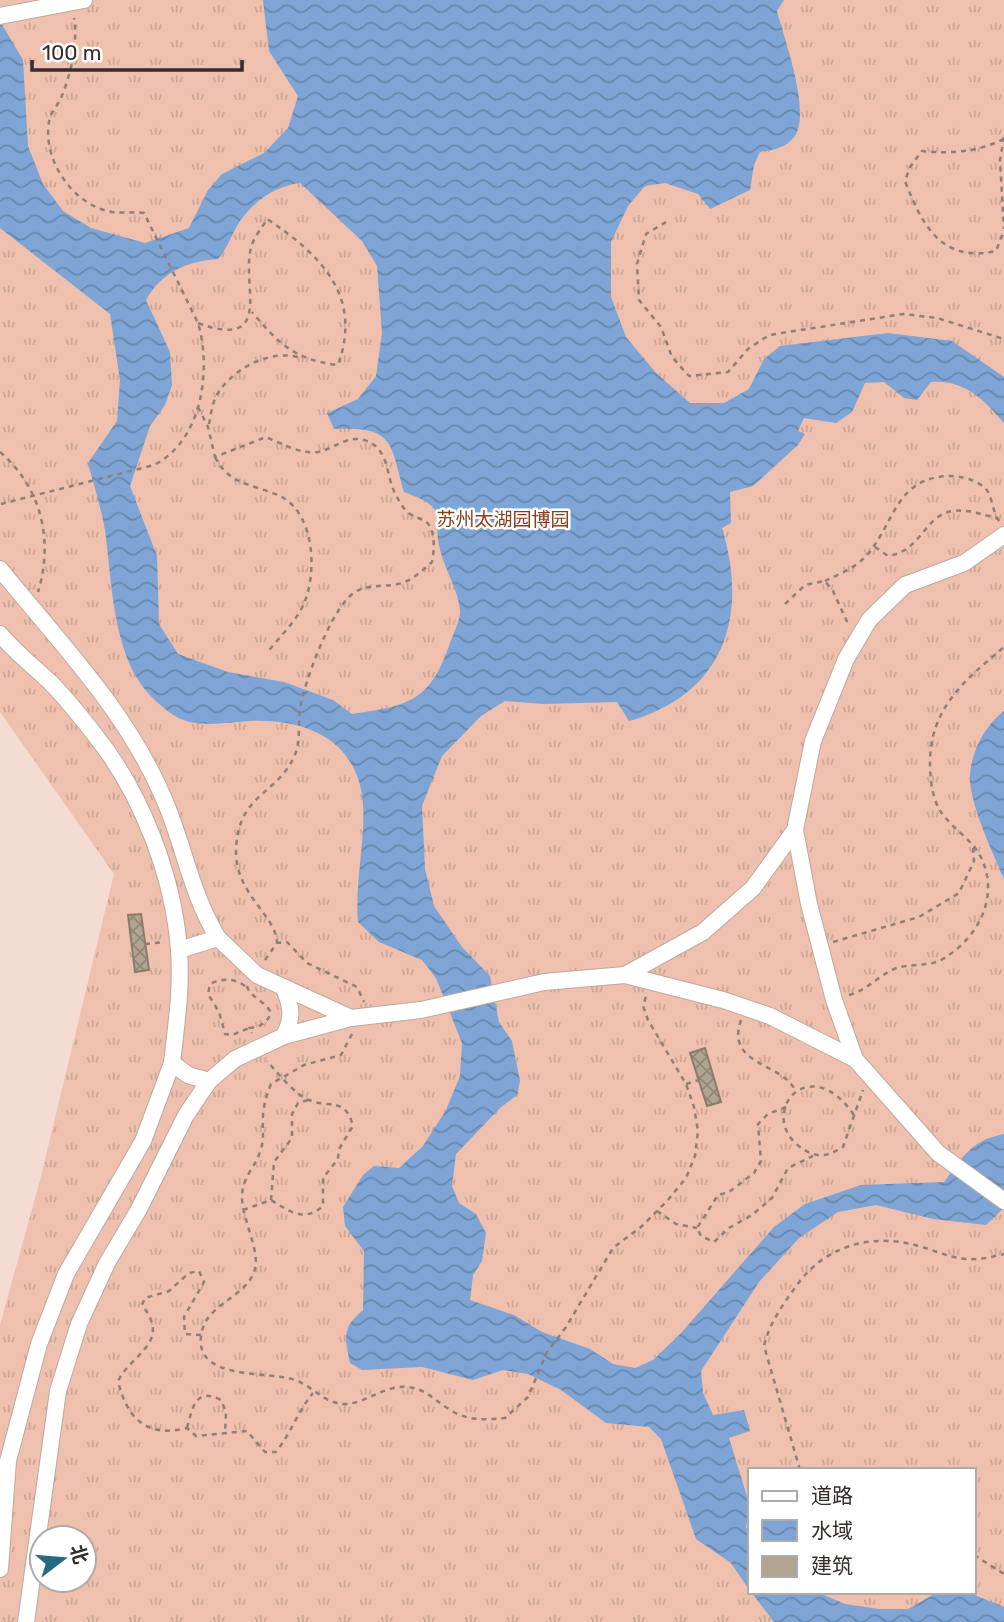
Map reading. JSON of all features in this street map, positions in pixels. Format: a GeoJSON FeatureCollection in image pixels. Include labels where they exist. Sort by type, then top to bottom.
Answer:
{"type":"FeatureCollection","features":[{"type":"Feature","properties":{"kind":"street"},"geometry":{"type":"LineString","coordinates":[[0,16],[78,2]]}},
{"type":"Feature","properties":{"kind":"street"},"geometry":{"type":"LineString","coordinates":[[1004,535],[964,562],[905,585],[869,620],[846,659],[813,741],[795,830],[834,1000],[855,1059],[938,1153],[1004,1201]]}},
{"type":"Feature","properties":{"kind":"street"},"geometry":{"type":"LineString","coordinates":[[0,569],[91,677],[139,752],[164,798],[205,916],[251,981],[284,989],[355,1017]]}},
{"type":"Feature","properties":{"kind":"street"},"geometry":{"type":"LineString","coordinates":[[0,634],[52,684],[97,737],[130,790],[152,838],[168,890],[179,950],[172,1063],[143,1141],[66,1273],[39,1344],[8,1461],[0,1569]]}},
{"type":"Feature","properties":{"kind":"street"},"geometry":{"type":"LineString","coordinates":[[625,975],[703,932],[752,888],[795,830]]}},
{"type":"Feature","properties":{"kind":"street"},"geometry":{"type":"LineString","coordinates":[[179,950],[218,938]]}},
{"type":"Feature","properties":{"kind":"street"},"geometry":{"type":"LineString","coordinates":[[26,1622],[58,1391],[79,1324],[107,1263],[139,1209],[186,1115],[209,1081],[235,1059],[284,1036],[355,1017],[421,1010],[544,982],[625,975],[746,1007],[770,1016],[855,1059]]}},
{"type":"Feature","properties":{"kind":"street"},"geometry":{"type":"LineString","coordinates":[[284,989],[291,1004],[291,1021],[284,1036]]}},
{"type":"Feature","properties":{"kind":"street"},"geometry":{"type":"LineString","coordinates":[[172,1063],[188,1075],[209,1081]]}},
{"type":"Feature","properties":{"kind":"path"},"geometry":{"type":"LineString","coordinates":[[1,503],[155,465],[172,456],[189,430],[198,407],[203,339],[198,323],[144,214],[117,214],[100,209],[80,197],[63,180],[54,160],[49,141],[49,120],[68,78],[78,2]]}},
{"type":"Feature","properties":{"kind":"path"},"geometry":{"type":"LineString","coordinates":[[1004,139],[1000,160],[1004,230],[996,251],[974,256],[934,238],[905,181],[910,167],[922,151],[944,153],[978,150],[1004,139]]}},
{"type":"Feature","properties":{"kind":"path"},"geometry":{"type":"LineString","coordinates":[[198,323],[216,329],[232,329],[246,321],[252,312],[251,246],[267,219],[304,244],[321,262],[335,284],[343,310],[345,345],[338,365],[284,354],[257,361],[231,377],[216,395],[208,427]]}},
{"type":"Feature","properties":{"kind":"path"},"geometry":{"type":"LineString","coordinates":[[666,222],[646,234],[636,264],[639,300],[661,327],[672,357],[690,376],[729,372],[748,349],[769,335],[903,314],[937,318],[1004,339]]}},
{"type":"Feature","properties":{"kind":"path"},"geometry":{"type":"LineString","coordinates":[[252,312],[281,344],[301,357]]}},
{"type":"Feature","properties":{"kind":"path"},"geometry":{"type":"LineString","coordinates":[[198,407],[208,427],[215,457],[221,469],[235,480],[282,498],[299,512],[306,527],[310,574],[306,600],[267,653]]}},
{"type":"Feature","properties":{"kind":"path"},"geometry":{"type":"LineString","coordinates":[[215,457],[266,437],[303,452],[326,450],[346,440],[360,439],[372,443],[389,467],[389,484],[398,500],[409,514],[425,520],[431,527],[433,539],[432,562],[419,574],[402,583],[361,586],[347,599],[328,627],[300,708],[298,743],[293,758],[246,811],[237,832],[236,858],[245,890],[277,931],[277,943],[251,981]]}},
{"type":"Feature","properties":{"kind":"path"},"geometry":{"type":"LineString","coordinates":[[0,452],[13,464],[34,495],[44,526],[44,558],[33,609]]}},
{"type":"Feature","properties":{"kind":"path"},"geometry":{"type":"LineString","coordinates":[[785,604],[805,584],[825,582],[861,561],[874,546],[891,512],[905,495],[921,482],[940,476],[962,475],[986,489],[997,518],[1004,526]]}},
{"type":"Feature","properties":{"kind":"path"},"geometry":{"type":"LineString","coordinates":[[874,546],[888,556],[902,554],[916,545],[936,519],[952,511],[975,512],[997,518]]}},
{"type":"Feature","properties":{"kind":"path"},"geometry":{"type":"LineString","coordinates":[[825,582],[833,591],[845,623],[859,635]]}},
{"type":"Feature","properties":{"kind":"path"},"geometry":{"type":"LineString","coordinates":[[834,1000],[866,990],[896,968],[938,962],[976,930],[985,907],[988,884],[983,861],[938,807],[930,779],[930,750],[934,728],[945,703],[1004,647]]}},
{"type":"Feature","properties":{"kind":"path"},"geometry":{"type":"LineString","coordinates":[[820,946],[919,917],[959,892],[974,861],[973,846]]}},
{"type":"Feature","properties":{"kind":"path"},"geometry":{"type":"LineString","coordinates":[[277,943],[287,942],[307,963],[340,976],[357,987],[365,998],[341,1055],[282,1075],[271,1084],[265,1101],[264,1137],[260,1154],[244,1182],[243,1210],[256,1255],[254,1272],[246,1284],[209,1317],[202,1335],[203,1346],[210,1362],[221,1370],[281,1376],[299,1381],[313,1393],[332,1401],[348,1404],[381,1391],[405,1387],[423,1390],[451,1411],[468,1418],[505,1418],[528,1397],[547,1352],[566,1327],[613,1248],[657,1211],[685,1178],[695,1156],[698,1131],[686,1084],[643,1006],[649,982]]}},
{"type":"Feature","properties":{"kind":"path"},"geometry":{"type":"LineString","coordinates":[[219,979],[251,981],[268,1005],[271,1013],[268,1020],[258,1027],[232,1035],[225,1034],[219,1012],[208,993],[210,984],[219,979]]}},
{"type":"Feature","properties":{"kind":"path"},"geometry":{"type":"LineString","coordinates":[[746,1007],[739,1026],[748,1057],[791,1081],[795,1090]]}},
{"type":"Feature","properties":{"kind":"path"},"geometry":{"type":"LineString","coordinates":[[249,1028],[264,1057],[308,1100]]}},
{"type":"Feature","properties":{"kind":"path"},"geometry":{"type":"LineString","coordinates":[[697,1228],[701,1236],[715,1242],[772,1198],[788,1168],[813,1156],[828,1156],[844,1147],[859,1096],[872,1079]]}},
{"type":"Feature","properties":{"kind":"path"},"geometry":{"type":"LineString","coordinates":[[686,1084],[699,1080]]}},
{"type":"Feature","properties":{"kind":"path"},"geometry":{"type":"LineString","coordinates":[[813,1156],[792,1141],[785,1122],[786,1107],[795,1090],[812,1086],[825,1089],[838,1096],[854,1115]]}},
{"type":"Feature","properties":{"kind":"path"},"geometry":{"type":"LineString","coordinates":[[308,1100],[339,1105],[350,1114],[353,1126],[339,1149],[338,1159],[323,1178],[323,1206],[304,1216],[293,1214],[271,1200],[274,1162],[292,1138],[292,1114],[298,1103],[308,1100]]}},
{"type":"Feature","properties":{"kind":"path"},"geometry":{"type":"LineString","coordinates":[[697,1228],[718,1195],[729,1192],[754,1173],[761,1161],[758,1124],[768,1114],[786,1107]]}},
{"type":"Feature","properties":{"kind":"path"},"geometry":{"type":"LineString","coordinates":[[243,1210],[271,1200]]}},
{"type":"Feature","properties":{"kind":"path"},"geometry":{"type":"LineString","coordinates":[[657,1211],[676,1224],[697,1228]]}},
{"type":"Feature","properties":{"kind":"path"},"geometry":{"type":"LineString","coordinates":[[799,1468],[764,1346],[768,1328],[808,1269],[829,1252],[855,1244],[879,1241],[913,1244],[965,1259],[1004,1254]]}},
{"type":"Feature","properties":{"kind":"path"},"geometry":{"type":"LineString","coordinates":[[202,1335],[185,1334],[184,1317],[204,1282],[199,1271],[189,1273],[169,1291],[145,1298],[142,1305],[150,1315],[153,1328],[149,1348],[125,1368],[118,1381],[122,1399],[146,1428],[163,1431],[187,1428],[196,1436],[247,1431],[265,1452],[276,1451],[286,1440],[298,1412],[313,1393]]}},
{"type":"Feature","properties":{"kind":"path"},"geometry":{"type":"LineString","coordinates":[[187,1428],[195,1402],[202,1396],[210,1395],[221,1400],[226,1412],[225,1433]]}},
{"type":"Feature","properties":{"kind":"path"},"geometry":{"type":"LineString","coordinates":[[976,1556],[1004,1574]]}},
{"type":"Feature","properties":{"kind":"green space","name":"苏州太湖园博园"},"geometry":{"type":"Polygon","coordinates":[[[0,0],[1004,0],[1004,1622],[0,1622],[0,1325],[40,1180],[114,874],[0,712],[0,0]]]}},
{"type":"Feature","properties":{"kind":"water"},"geometry":{"type":"Polygon","coordinates":[[[263,0],[784,0],[777,11],[795,76],[800,111],[799,126],[794,137],[783,146],[760,152],[754,165],[750,190],[710,209],[698,194],[665,183],[645,186],[628,206],[611,242],[611,297],[626,337],[656,373],[690,403],[724,403],[749,389],[764,359],[780,346],[888,333],[952,341],[1004,377],[1004,423],[989,406],[972,393],[943,382],[931,382],[917,400],[904,398],[884,382],[865,383],[852,412],[836,423],[804,418],[798,431],[805,434],[798,445],[753,486],[730,492],[731,523],[722,528],[730,561],[732,592],[729,621],[721,648],[707,672],[687,692],[661,709],[629,721],[617,702],[543,704],[505,701],[481,716],[442,756],[422,806],[425,869],[434,906],[462,947],[490,976],[499,1022],[512,1041],[520,1081],[517,1095],[500,1108],[456,1154],[452,1186],[459,1203],[476,1214],[486,1233],[482,1261],[473,1275],[470,1300],[514,1315],[542,1332],[590,1349],[613,1364],[635,1368],[653,1360],[681,1333],[774,1227],[805,1204],[861,1185],[944,1182],[975,1145],[1004,1134],[1004,1208],[986,1225],[933,1219],[876,1205],[838,1212],[799,1238],[759,1282],[701,1371],[703,1393],[713,1415],[744,1410],[750,1431],[729,1438],[748,1500],[748,1588],[731,1563],[696,1539],[661,1439],[649,1427],[606,1423],[561,1390],[528,1374],[503,1370],[473,1380],[422,1367],[362,1370],[350,1363],[346,1334],[351,1323],[363,1310],[364,1251],[345,1226],[343,1207],[363,1175],[374,1166],[399,1168],[423,1146],[446,1110],[460,1076],[462,1043],[436,978],[422,960],[379,942],[358,922],[363,804],[355,770],[346,755],[320,734],[287,723],[250,721],[206,724],[177,717],[163,708],[136,677],[120,637],[105,530],[88,463],[117,421],[120,380],[110,314],[0,228],[0,21],[23,60],[28,146],[43,184],[63,211],[91,228],[145,243],[189,228],[208,190],[222,174],[264,153],[288,128],[298,96],[269,51],[263,0]],[[300,183],[274,191],[252,207],[240,221],[218,259],[195,262],[176,270],[159,282],[146,300],[170,352],[172,385],[165,405],[150,426],[130,486],[157,556],[159,624],[178,654],[228,672],[284,682],[333,700],[352,714],[402,704],[424,690],[441,665],[460,614],[457,595],[441,553],[434,509],[419,498],[404,492],[396,461],[387,441],[369,431],[334,429],[327,413],[358,399],[376,376],[382,333],[377,266],[362,241],[300,183]]]}},
{"type":"Feature","properties":{"kind":"water"},"geometry":{"type":"Polygon","coordinates":[[[1004,711],[1004,879],[979,817],[970,771],[975,751],[984,733],[1004,711]]]}},
{"type":"Feature","properties":{"kind":"water"},"geometry":{"type":"Polygon","coordinates":[[[753,1594],[822,1594],[845,1604],[879,1609],[908,1609],[934,1594],[972,1594],[1004,1607],[1004,1622],[774,1622],[753,1594]]]}},
{"type":"Feature","properties":{"kind":"building"},"geometry":{"type":"Polygon","coordinates":[[[141,914],[149,970],[135,972],[128,915],[141,914]]]}},
{"type":"Feature","properties":{"kind":"building"},"geometry":{"type":"Polygon","coordinates":[[[705,1048],[721,1102],[707,1106],[690,1053],[705,1048]]]}}]}
